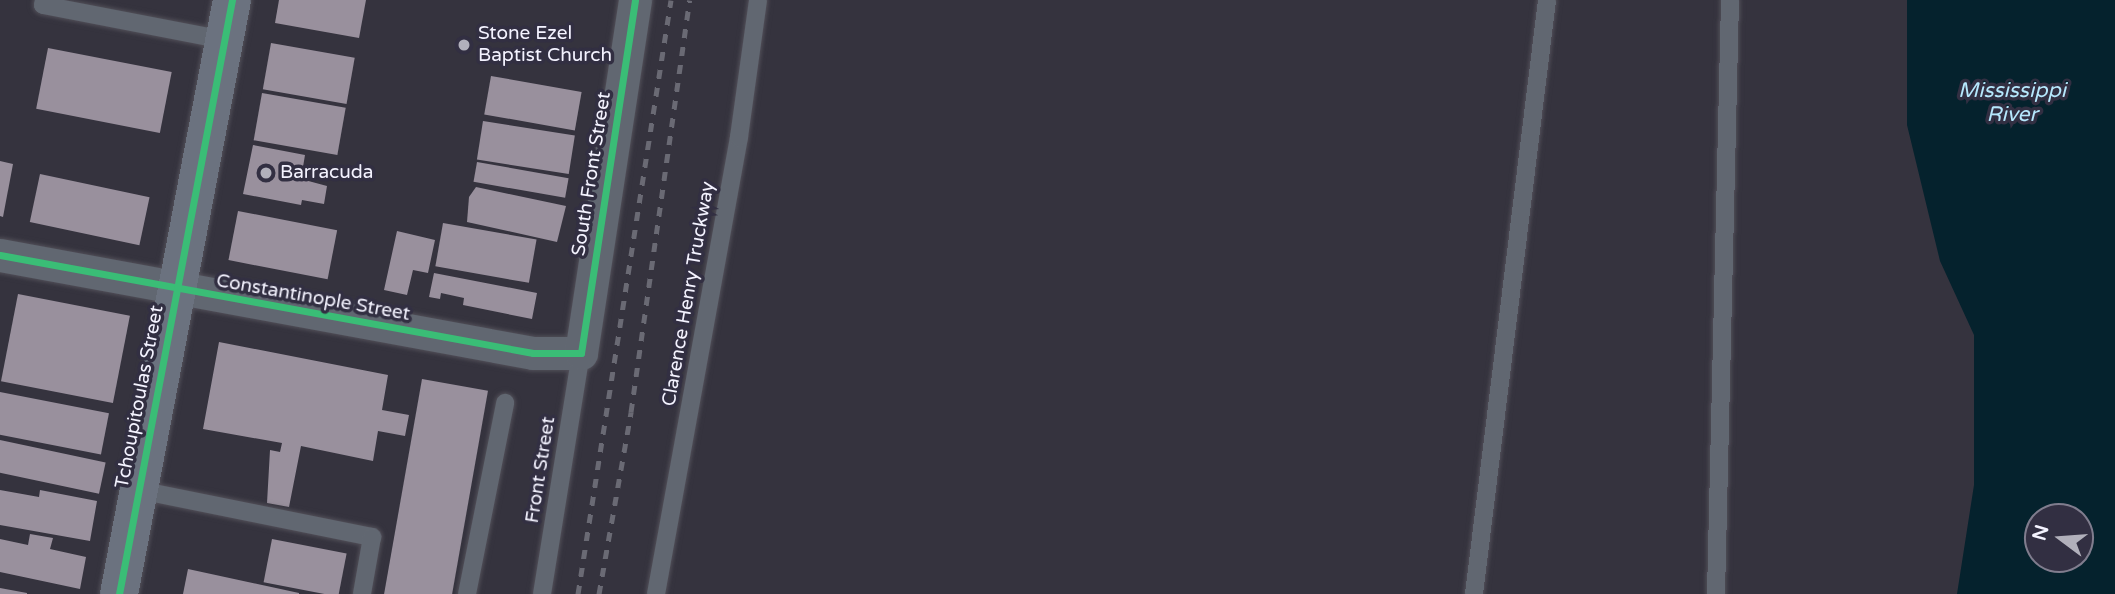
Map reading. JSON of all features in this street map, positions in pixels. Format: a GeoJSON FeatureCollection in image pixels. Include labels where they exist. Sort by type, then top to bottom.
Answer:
{"type":"FeatureCollection","features":[{"type":"Feature","properties":{"kind":"street","name":"Tchoupitoulas Street"},"geometry":{"type":"LineString","coordinates":[[119,594],[232,0]]}},
{"type":"Feature","properties":{"kind":"street","name":"South Front Street"},"geometry":{"type":"LineString","coordinates":[[581,353],[635,0]]}},
{"type":"Feature","properties":{"kind":"street","name":"Constantinople Street"},"geometry":{"type":"LineString","coordinates":[[0,255],[177,290],[533,353],[581,353]]}},
{"type":"Feature","properties":{"kind":"lane"},"geometry":{"type":"LineString","coordinates":[[44,0],[43,5],[224,40]]}},
{"type":"Feature","properties":{"kind":"lane","name":"Clarence Henry Truckway"},"geometry":{"type":"LineString","coordinates":[[656,594],[739,137],[758,0]]}},
{"type":"Feature","properties":{"kind":"lane"},"geometry":{"type":"LineString","coordinates":[[1474,594],[1548,0]]}},
{"type":"Feature","properties":{"kind":"lane"},"geometry":{"type":"LineString","coordinates":[[1716,594],[1730,0]]}},
{"type":"Feature","properties":{"kind":"lane","name":"Front Street"},"geometry":{"type":"LineString","coordinates":[[541,594],[581,353]]}},
{"type":"Feature","properties":{"kind":"lane"},"geometry":{"type":"LineString","coordinates":[[467,594],[505,403]]}},
{"type":"Feature","properties":{"kind":"lane"},"geometry":{"type":"LineString","coordinates":[[139,490],[372,537],[362,594]]}},
{"type":"Feature","properties":{"kind":"water","name":"Mississippi River"},"geometry":{"type":"Polygon","coordinates":[[[1907,0],[2115,0],[2115,594],[1957,594],[1974,485],[1974,335],[1940,261],[1907,125],[1907,0]]]}},
{"type":"Feature","properties":{"kind":"building"},"geometry":{"type":"Polygon","coordinates":[[[279,0],[366,0],[359,38],[275,23],[279,0]]]}},
{"type":"Feature","properties":{"kind":"building"},"geometry":{"type":"Polygon","coordinates":[[[271,43],[355,58],[347,104],[263,89],[271,43]]]}},
{"type":"Feature","properties":{"kind":"building"},"geometry":{"type":"Polygon","coordinates":[[[48,48],[172,72],[160,133],[36,109],[48,48]]]}},
{"type":"Feature","properties":{"kind":"building"},"geometry":{"type":"Polygon","coordinates":[[[491,76],[582,92],[575,130],[484,114],[491,76]]]}},
{"type":"Feature","properties":{"kind":"building"},"geometry":{"type":"Polygon","coordinates":[[[262,93],[346,108],[337,155],[254,140],[262,93]]]}},
{"type":"Feature","properties":{"kind":"building"},"geometry":{"type":"Polygon","coordinates":[[[483,121],[575,136],[569,174],[477,160],[483,121]]]}},
{"type":"Feature","properties":{"kind":"building"},"geometry":{"type":"Polygon","coordinates":[[[253,145],[305,155],[301,179],[327,186],[324,204],[302,200],[301,205],[243,194],[253,145]]]}},
{"type":"Feature","properties":{"kind":"building"},"geometry":{"type":"Polygon","coordinates":[[[0,161],[13,164],[3,217],[0,216],[0,161]]]}},
{"type":"Feature","properties":{"kind":"building"},"geometry":{"type":"Polygon","coordinates":[[[477,162],[569,178],[565,198],[474,182],[477,162]]]}},
{"type":"Feature","properties":{"kind":"building"},"geometry":{"type":"Polygon","coordinates":[[[40,174],[150,197],[139,245],[30,222],[40,174]]]}},
{"type":"Feature","properties":{"kind":"building"},"geometry":{"type":"Polygon","coordinates":[[[476,187],[566,206],[557,242],[467,222],[469,197],[476,187]]]}},
{"type":"Feature","properties":{"kind":"building"},"geometry":{"type":"Polygon","coordinates":[[[238,211],[337,230],[328,279],[228,260],[238,211]]]}},
{"type":"Feature","properties":{"kind":"building"},"geometry":{"type":"Polygon","coordinates":[[[443,223],[537,239],[529,283],[435,266],[443,223]]]}},
{"type":"Feature","properties":{"kind":"building"},"geometry":{"type":"Polygon","coordinates":[[[397,231],[435,240],[428,273],[413,270],[407,295],[384,290],[397,231]]]}},
{"type":"Feature","properties":{"kind":"building"},"geometry":{"type":"Polygon","coordinates":[[[434,273],[537,293],[532,319],[463,305],[464,298],[441,293],[440,299],[429,297],[434,273]]]}},
{"type":"Feature","properties":{"kind":"building"},"geometry":{"type":"Polygon","coordinates":[[[18,294],[130,316],[113,403],[1,381],[18,294]]]}},
{"type":"Feature","properties":{"kind":"building"},"geometry":{"type":"Polygon","coordinates":[[[219,342],[388,375],[382,410],[409,415],[405,436],[378,431],[373,461],[301,446],[289,507],[267,503],[270,450],[280,452],[282,443],[203,429],[219,342]]]}},
{"type":"Feature","properties":{"kind":"building"},"geometry":{"type":"Polygon","coordinates":[[[422,379],[488,391],[452,594],[384,594],[422,379]]]}},
{"type":"Feature","properties":{"kind":"building"},"geometry":{"type":"Polygon","coordinates":[[[0,392],[109,413],[101,454],[0,435],[0,392]]]}},
{"type":"Feature","properties":{"kind":"building"},"geometry":{"type":"Polygon","coordinates":[[[0,440],[106,462],[99,494],[0,473],[0,440]]]}},
{"type":"Feature","properties":{"kind":"building"},"geometry":{"type":"Polygon","coordinates":[[[0,490],[39,497],[40,490],[97,501],[90,541],[0,525],[0,490]]]}},
{"type":"Feature","properties":{"kind":"building"},"geometry":{"type":"Polygon","coordinates":[[[30,534],[53,538],[50,549],[86,557],[80,589],[0,572],[0,539],[28,545],[30,534]]]}},
{"type":"Feature","properties":{"kind":"building"},"geometry":{"type":"Polygon","coordinates":[[[272,539],[347,554],[339,594],[324,594],[264,582],[272,539]]]}},
{"type":"Feature","properties":{"kind":"building"},"geometry":{"type":"Polygon","coordinates":[[[188,569],[299,593],[299,594],[183,594],[188,569]]]}},
{"type":"Feature","properties":{"kind":"building"},"geometry":{"type":"Polygon","coordinates":[[[0,588],[27,593],[27,594],[0,594],[0,588]]]}},
{"type":"Feature","properties":{"kind":"railway"},"geometry":{"type":"LineString","coordinates":[[578,594],[671,0]]}},
{"type":"Feature","properties":{"kind":"railway"},"geometry":{"type":"LineString","coordinates":[[599,594],[631,412],[690,0]]}},
{"type":"Feature","properties":{"kind":"cycle path"},"geometry":{"type":"LineString","coordinates":[[119,594],[232,0]]}},
{"type":"Feature","properties":{"kind":"cycle path"},"geometry":{"type":"LineString","coordinates":[[0,255],[533,353],[581,353],[635,0]]}},
{"type":"Feature","properties":{"kind":"place","name":"Stone Ezel Baptist Church"},"geometry":{"type":"Point","coordinates":[464,45]}},
{"type":"Feature","properties":{"kind":"place","name":"Barracuda"},"geometry":{"type":"Point","coordinates":[266,173]}}]}
